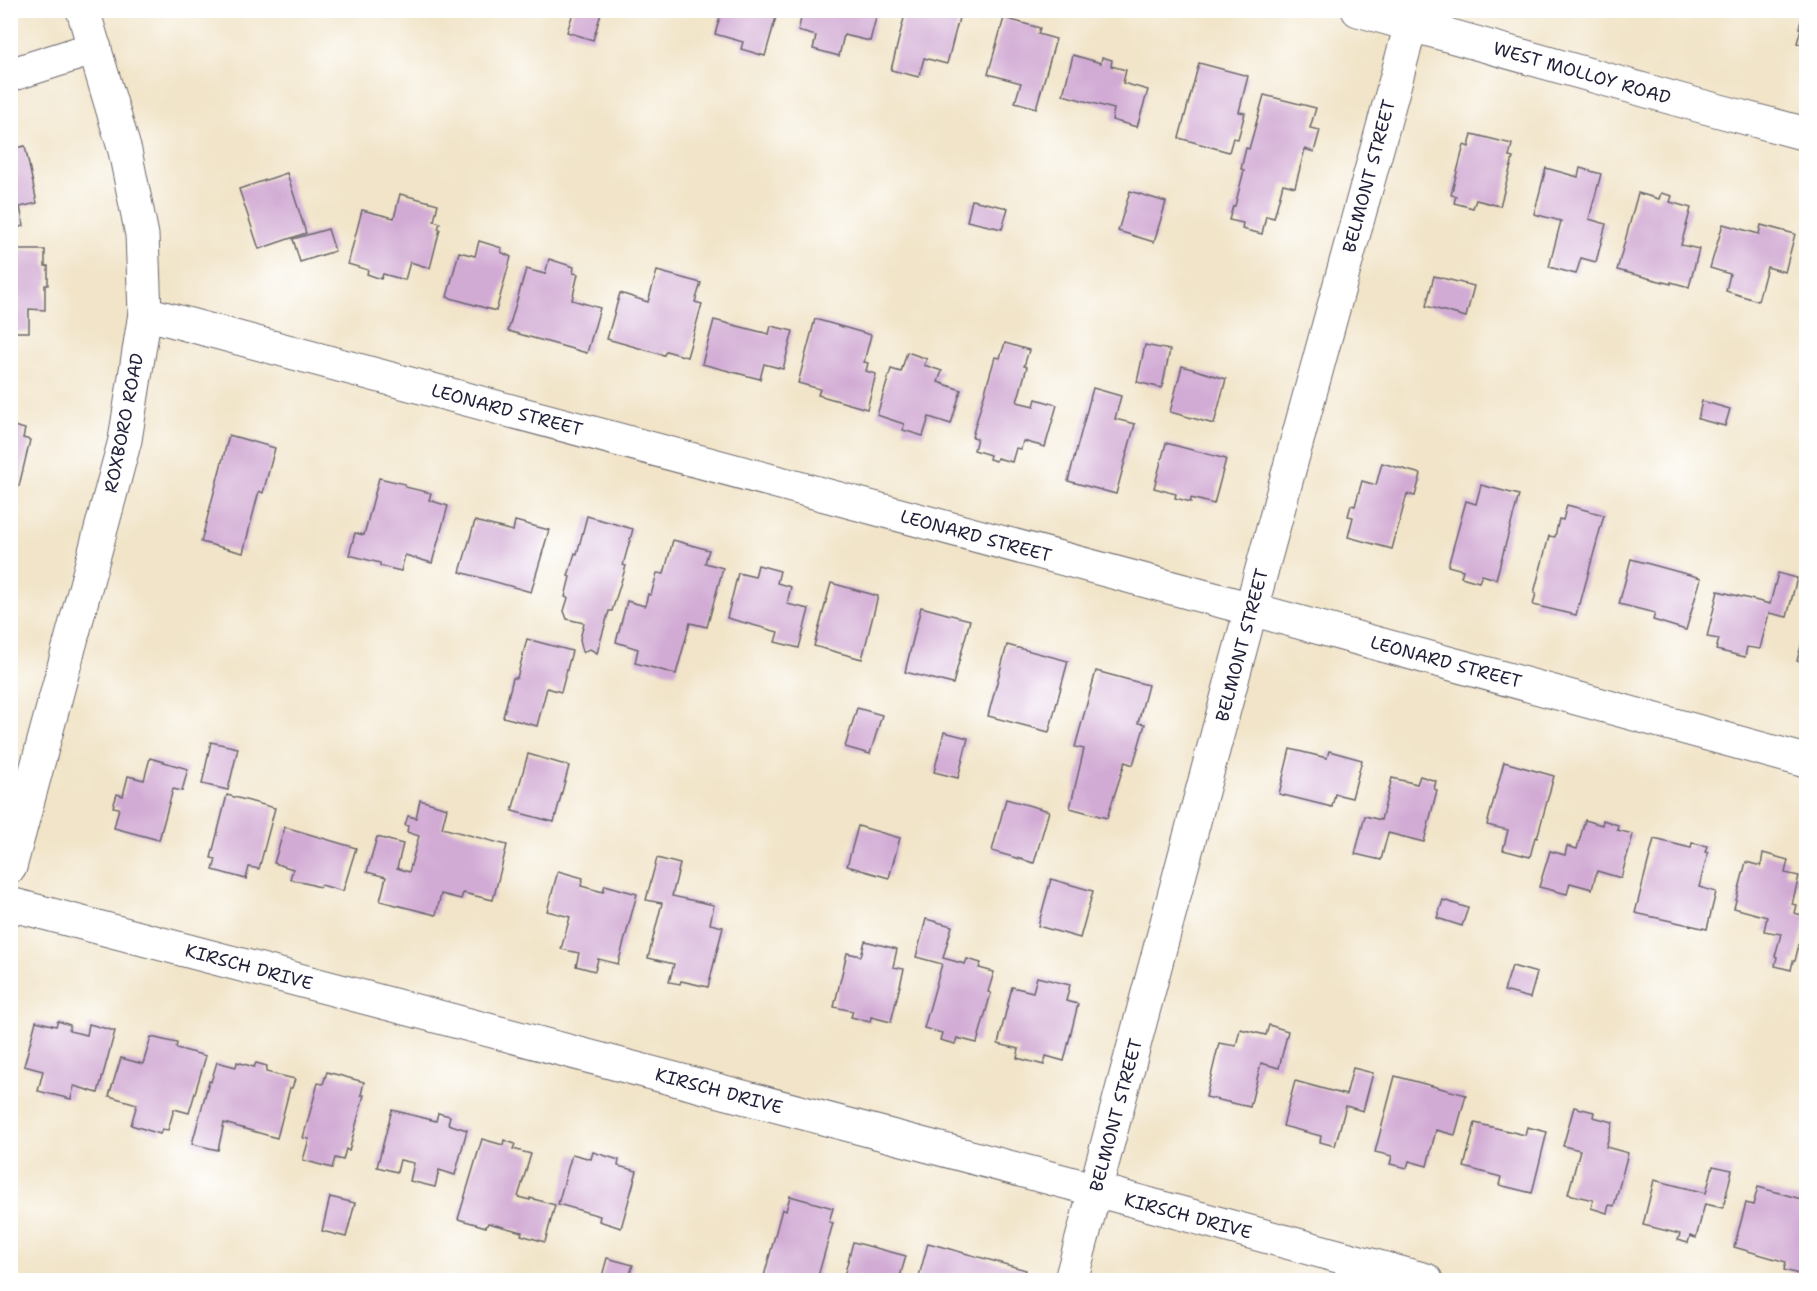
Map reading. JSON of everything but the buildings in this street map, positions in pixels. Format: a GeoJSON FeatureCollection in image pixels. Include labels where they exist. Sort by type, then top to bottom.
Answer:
{"type":"FeatureCollection","features":[{"type":"Feature","properties":{"kind":"street","name":"ROXBORO ROAD"},"geometry":{"type":"LineString","coordinates":[[10,867],[125,440],[145,314],[140,225],[125,151],[83,10]]}},
{"type":"Feature","properties":{"kind":"street","name":"WEST MOLLOY ROAD"},"geometry":{"type":"LineString","coordinates":[[1358,10],[1413,18],[1701,106],[1806,134]]}},
{"type":"Feature","properties":{"kind":"street","name":"BELMONT STREET"},"geometry":{"type":"LineString","coordinates":[[1071,1281],[1251,609],[1413,18]]}},
{"type":"Feature","properties":{"kind":"street"},"geometry":{"type":"LineString","coordinates":[[10,75],[95,48]]}},
{"type":"Feature","properties":{"kind":"street","name":"LEONARD STREET"},"geometry":{"type":"LineString","coordinates":[[145,314],[1251,609],[1806,761]]}},
{"type":"Feature","properties":{"kind":"street","name":"KIRSCH DRIVE"},"geometry":{"type":"LineString","coordinates":[[10,904],[1096,1190],[1426,1281]]}}]}
